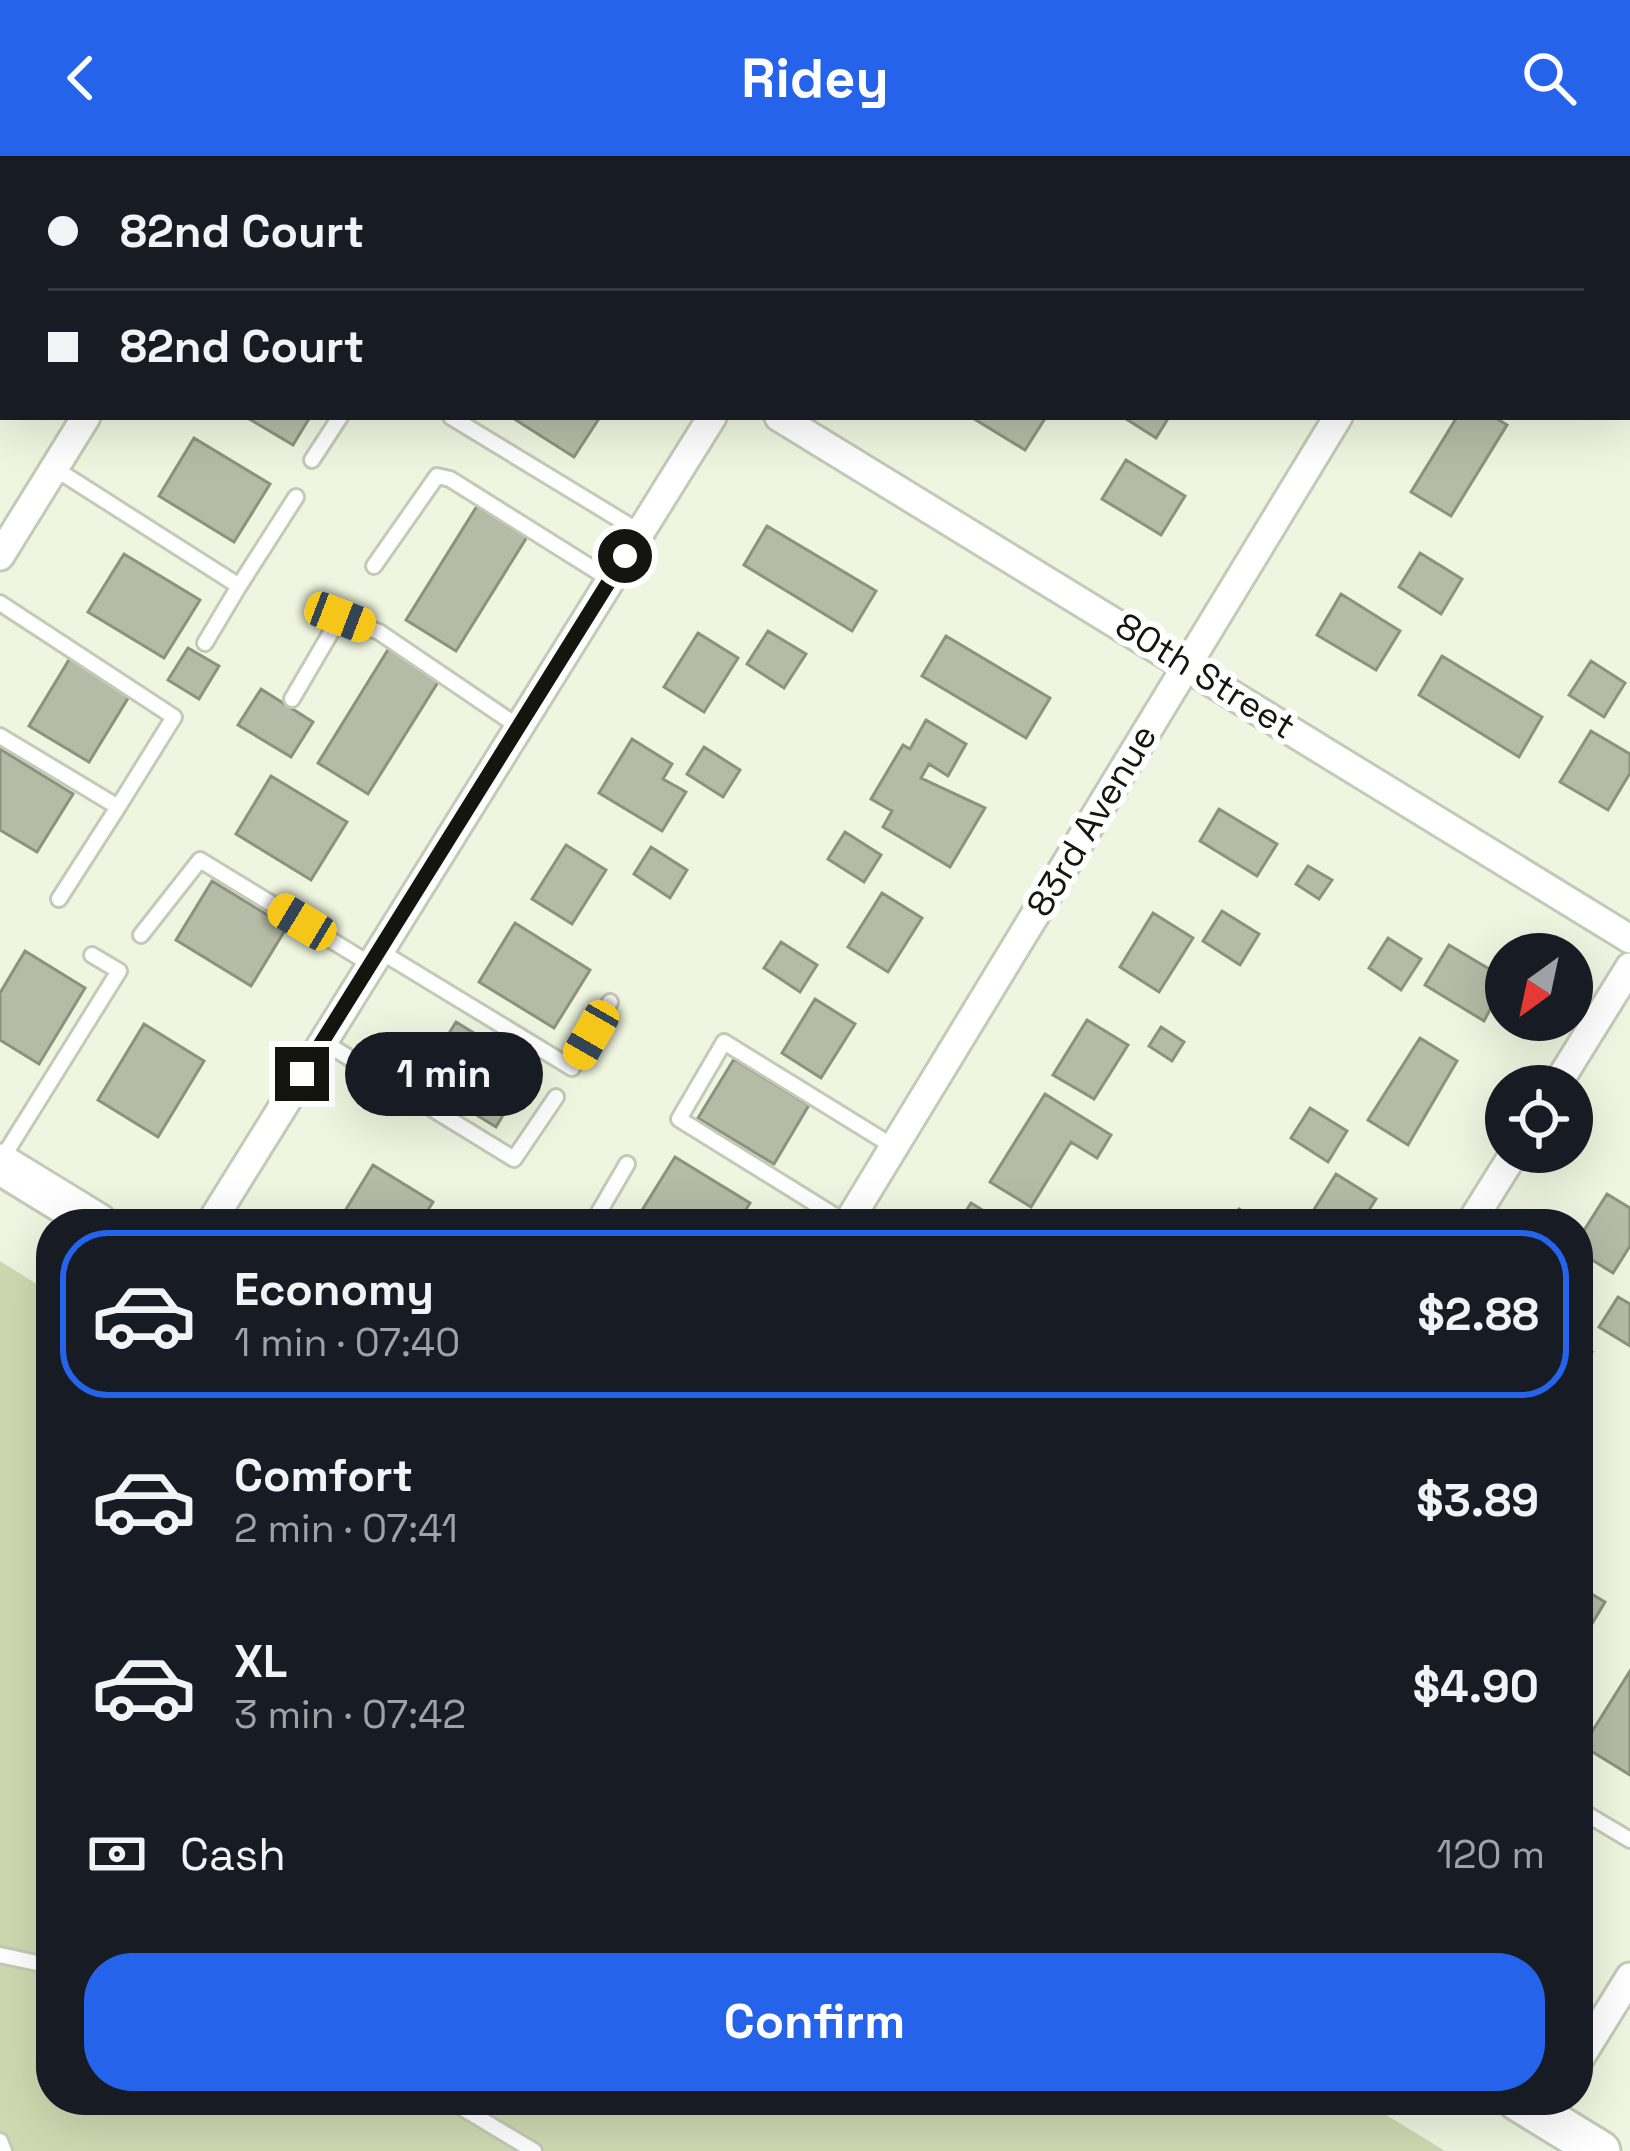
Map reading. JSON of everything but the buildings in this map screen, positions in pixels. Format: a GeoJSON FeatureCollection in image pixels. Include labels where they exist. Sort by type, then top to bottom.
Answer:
{"type":"FeatureCollection","features":[{"type":"Feature","properties":{"kind":"main road"},"geometry":{"type":"LineString","coordinates":[[0,1163],[74,1209]]}},
{"type":"Feature","properties":{"kind":"main road"},"geometry":{"type":"LineString","coordinates":[[1550,2115],[1600,2151]]}},
{"type":"Feature","properties":{"kind":"street"},"geometry":{"type":"LineString","coordinates":[[0,556],[84,420]]}},
{"type":"Feature","properties":{"kind":"street"},"geometry":{"type":"LineString","coordinates":[[219,1209],[516,725],[710,420]]}},
{"type":"Feature","properties":{"kind":"street","name":"80th Street"},"geometry":{"type":"LineString","coordinates":[[784,420],[1186,662],[1630,939]]}},
{"type":"Feature","properties":{"kind":"street","name":"83rd Avenue"},"geometry":{"type":"LineString","coordinates":[[856,1209],[1336,420]]}},
{"type":"Feature","properties":{"kind":"street"},"geometry":{"type":"LineString","coordinates":[[1569,1065],[1630,967]]}},
{"type":"Feature","properties":{"kind":"street"},"geometry":{"type":"LineString","coordinates":[[1479,1209],[1502,1173]]}},
{"type":"Feature","properties":{"kind":"street"},"geometry":{"type":"LineString","coordinates":[[1593,2037],[1630,1978]]}},
{"type":"Feature","properties":{"kind":"lane"},"geometry":{"type":"LineString","coordinates":[[312,460],[338,420]]}},
{"type":"Feature","properties":{"kind":"lane"},"geometry":{"type":"LineString","coordinates":[[457,420],[640,532]]}},
{"type":"Feature","properties":{"kind":"lane"},"geometry":{"type":"LineString","coordinates":[[54,468],[238,586]]}},
{"type":"Feature","properties":{"kind":"lane"},"geometry":{"type":"LineString","coordinates":[[374,566],[437,476],[610,580]]}},
{"type":"Feature","properties":{"kind":"lane"},"geometry":{"type":"LineString","coordinates":[[206,643],[296,497]]}},
{"type":"Feature","properties":{"kind":"lane"},"geometry":{"type":"LineString","coordinates":[[0,603],[174,717],[59,899]]}},
{"type":"Feature","properties":{"kind":"lane"},"geometry":{"type":"LineString","coordinates":[[292,699],[340,617],[379,632],[516,725]]}},
{"type":"Feature","properties":{"kind":"lane"},"geometry":{"type":"LineString","coordinates":[[0,736],[118,807]]}},
{"type":"Feature","properties":{"kind":"lane"},"geometry":{"type":"LineString","coordinates":[[141,935],[200,860],[572,1068],[610,1002]]}},
{"type":"Feature","properties":{"kind":"lane"},"geometry":{"type":"LineString","coordinates":[[0,1163],[119,971],[92,955]]}},
{"type":"Feature","properties":{"kind":"lane"},"geometry":{"type":"LineString","coordinates":[[322,1041],[514,1159],[556,1097]]}},
{"type":"Feature","properties":{"kind":"lane"},"geometry":{"type":"LineString","coordinates":[[823,1209],[679,1119],[724,1042],[894,1147]]}},
{"type":"Feature","properties":{"kind":"lane"},"geometry":{"type":"LineString","coordinates":[[601,1209],[627,1164]]}},
{"type":"Feature","properties":{"kind":"lane"},"geometry":{"type":"LineString","coordinates":[[1593,1818],[1630,1840]]}},
{"type":"Feature","properties":{"kind":"lane"},"geometry":{"type":"LineString","coordinates":[[0,1955],[36,1963]]}},
{"type":"Feature","properties":{"kind":"lane"},"geometry":{"type":"LineString","coordinates":[[473,2115],[532,2151]]}},
{"type":"Feature","properties":{"kind":"lane"},"geometry":{"type":"LineString","coordinates":[[0,2141],[4,2151]]}},
{"type":"Feature","properties":{"kind":"green space"},"geometry":{"type":"Polygon","coordinates":[[[0,1261],[36,1284],[36,2115],[1386,2115],[1445,2151],[0,2151],[0,1261]]]}},
{"type":"Feature","properties":{"kind":"route"},"geometry":{"type":"LineString","coordinates":[[302,1074],[625,556]]}}]}
